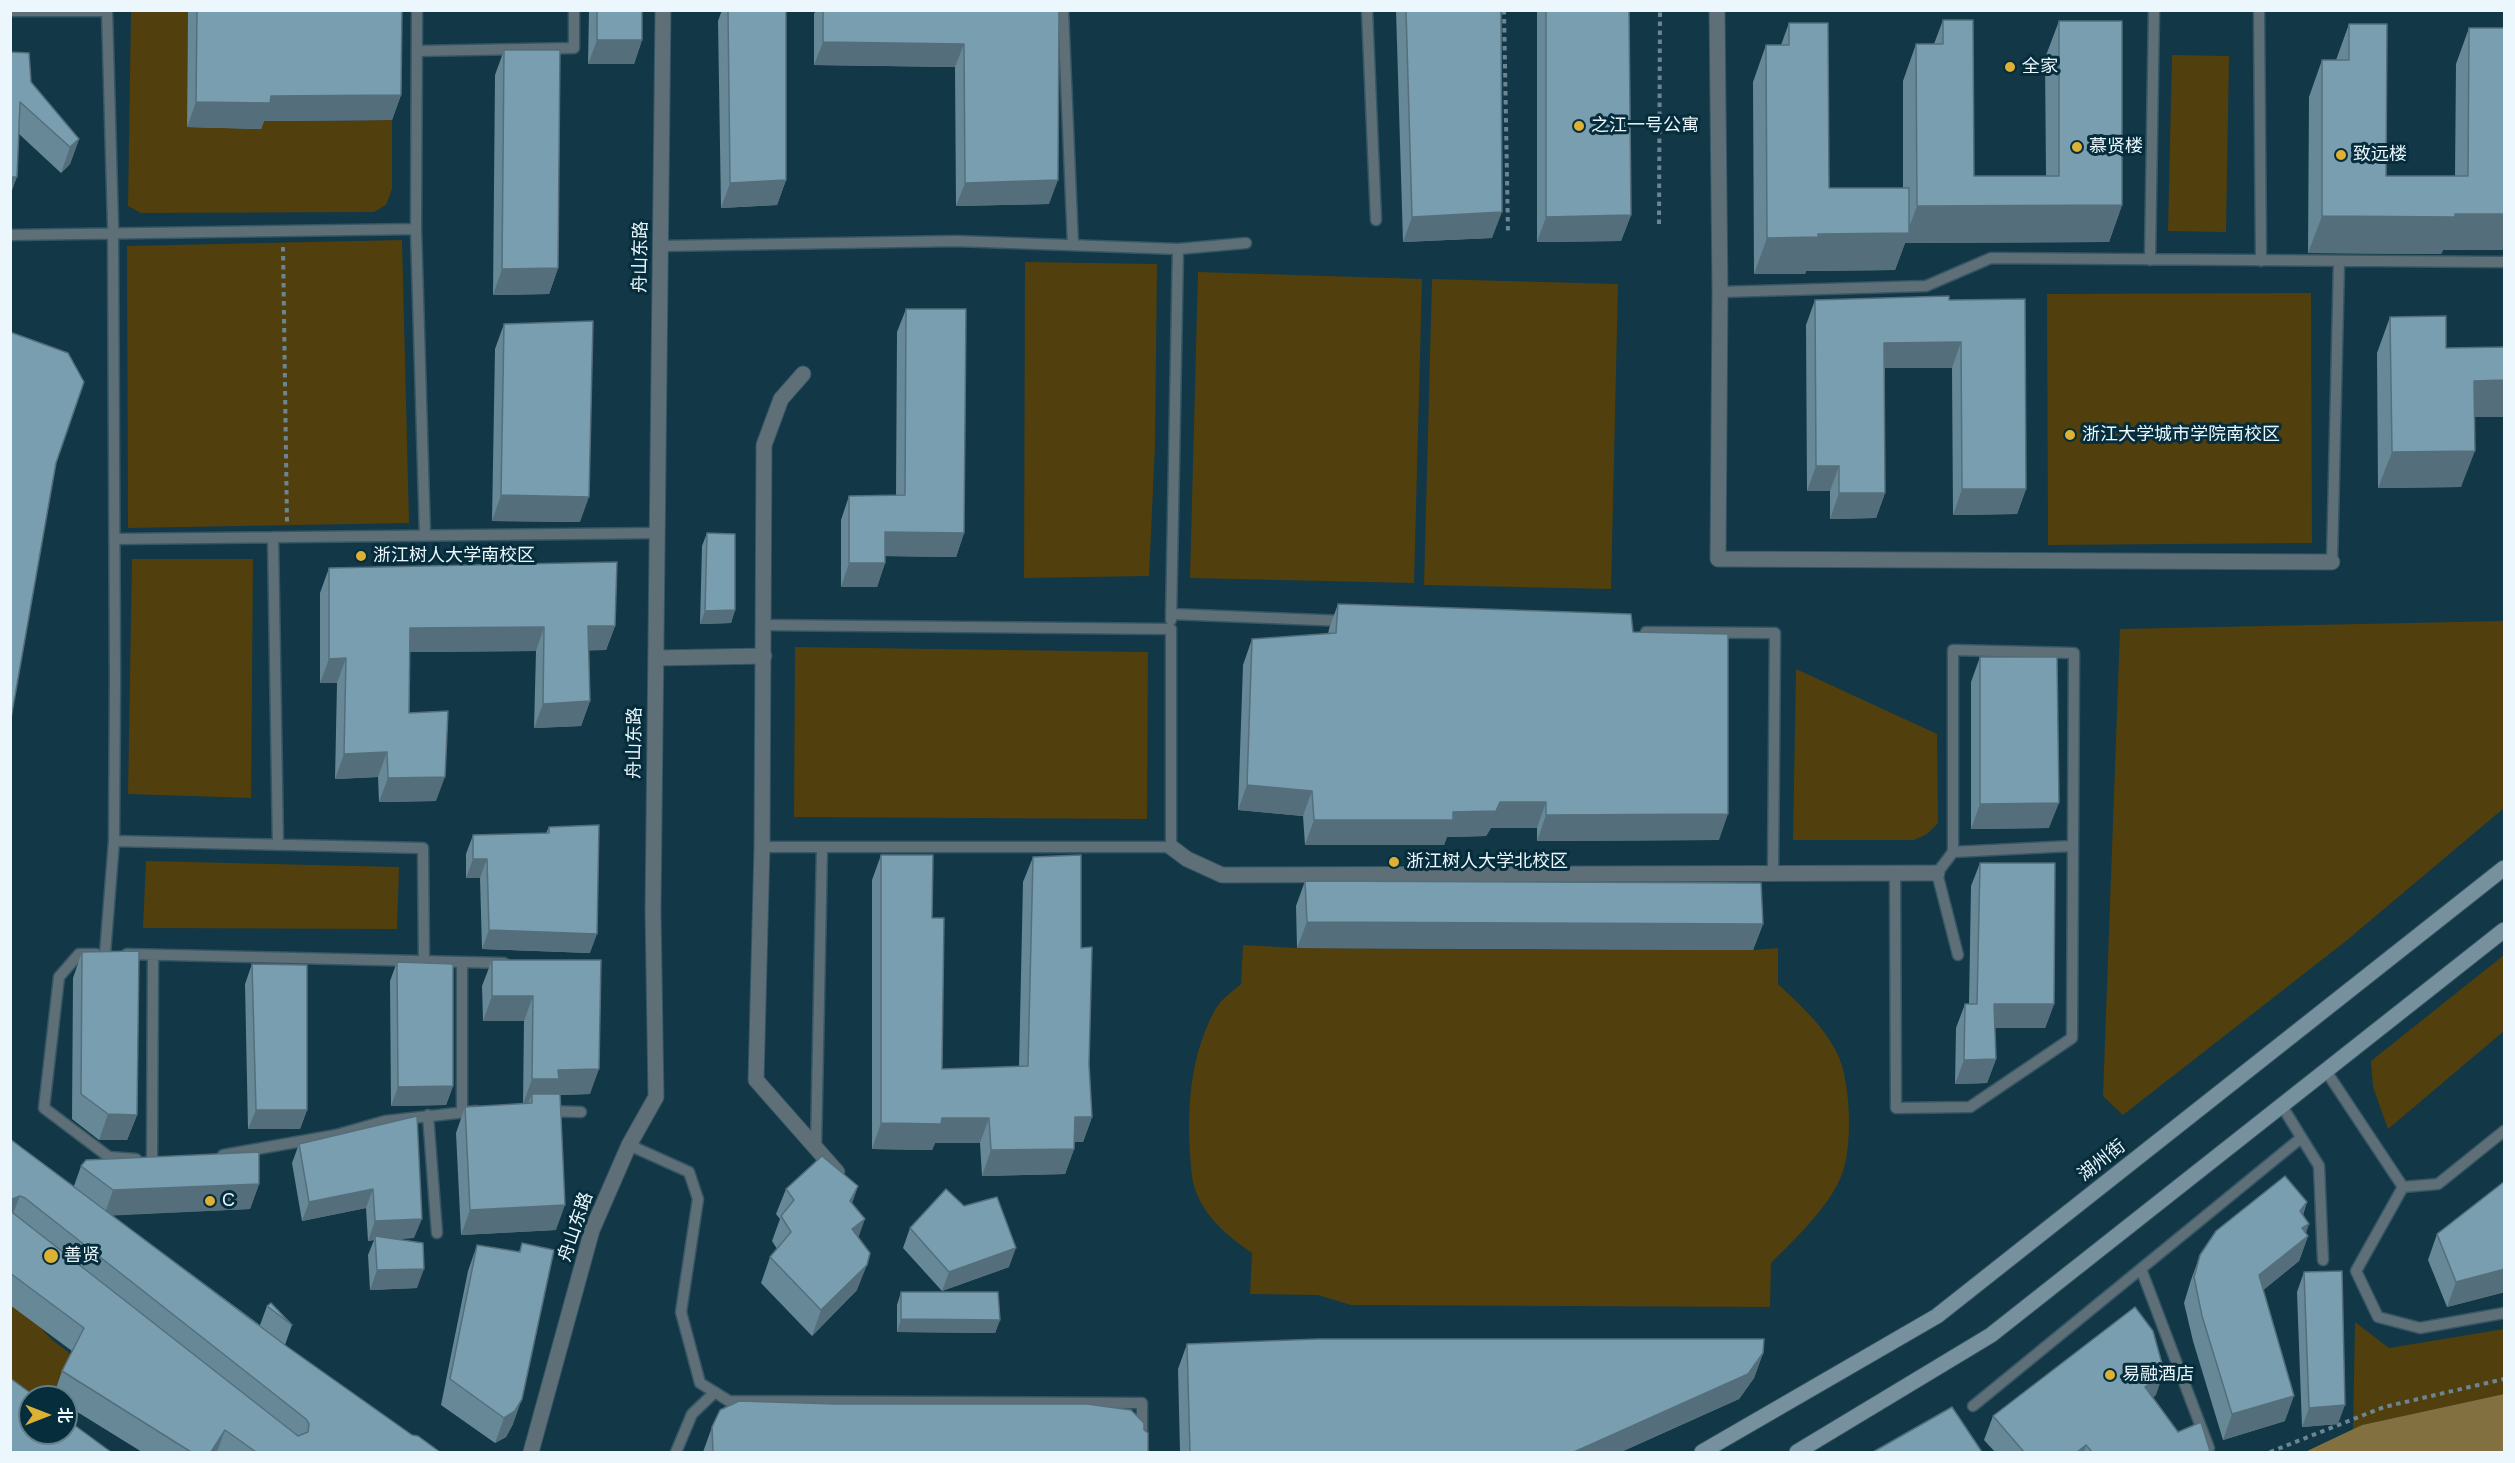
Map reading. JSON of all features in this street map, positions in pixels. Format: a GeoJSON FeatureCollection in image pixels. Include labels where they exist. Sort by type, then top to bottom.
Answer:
{"type":"FeatureCollection","features":[{"type":"Feature","properties":{"kind":"main road","name":"湖州街"},"geometry":{"type":"LineString","coordinates":[[1702,1452],[1937,1316],[2505,868]]}},
{"type":"Feature","properties":{"kind":"main road"},"geometry":{"type":"LineString","coordinates":[[1797,1452],[1991,1335],[2505,930]]}},
{"type":"Feature","properties":{"kind":"street","name":"舟山东路"},"geometry":{"type":"LineString","coordinates":[[531,1452],[592,1230],[629,1144],[656,1097],[653,911],[663,10]]}},
{"type":"Feature","properties":{"kind":"street"},"geometry":{"type":"LineString","coordinates":[[1717,10],[1720,292],[1718,559],[2332,562]]}},
{"type":"Feature","properties":{"kind":"street"},"geometry":{"type":"LineString","coordinates":[[803,374],[781,399],[764,445],[762,847],[756,1080],[847,1183]]}},
{"type":"Feature","properties":{"kind":"street"},"geometry":{"type":"LineString","coordinates":[[656,658],[764,656]]}},
{"type":"Feature","properties":{"kind":"street"},"geometry":{"type":"LineString","coordinates":[[1171,847],[1187,859],[1222,875],[1937,873]]}},
{"type":"Feature","properties":{"kind":"lane"},"geometry":{"type":"LineString","coordinates":[[417,10],[416,229],[425,535]]}},
{"type":"Feature","properties":{"kind":"lane"},"geometry":{"type":"LineString","coordinates":[[417,51],[574,48],[574,10]]}},
{"type":"Feature","properties":{"kind":"lane"},"geometry":{"type":"LineString","coordinates":[[1063,10],[1073,245]]}},
{"type":"Feature","properties":{"kind":"lane"},"geometry":{"type":"LineString","coordinates":[[1367,10],[1376,220]]}},
{"type":"Feature","properties":{"kind":"lane"},"geometry":{"type":"LineString","coordinates":[[2150,260],[2154,10]]}},
{"type":"Feature","properties":{"kind":"lane"},"geometry":{"type":"LineString","coordinates":[[2259,10],[2261,261]]}},
{"type":"Feature","properties":{"kind":"lane"},"geometry":{"type":"LineString","coordinates":[[10,11],[107,11],[113,235],[115,539],[114,841],[105,954]]}},
{"type":"Feature","properties":{"kind":"lane"},"geometry":{"type":"LineString","coordinates":[[10,235],[416,229]]}},
{"type":"Feature","properties":{"kind":"lane"},"geometry":{"type":"LineString","coordinates":[[661,246],[956,241],[1178,249],[1246,243]]}},
{"type":"Feature","properties":{"kind":"lane"},"geometry":{"type":"LineString","coordinates":[[762,847],[1171,847],[1171,614],[1178,249]]}},
{"type":"Feature","properties":{"kind":"lane"},"geometry":{"type":"LineString","coordinates":[[1720,292],[1926,286],[1991,258],[2505,262]]}},
{"type":"Feature","properties":{"kind":"lane"},"geometry":{"type":"LineString","coordinates":[[2332,562],[2339,262]]}},
{"type":"Feature","properties":{"kind":"lane"},"geometry":{"type":"LineString","coordinates":[[115,539],[657,532]]}},
{"type":"Feature","properties":{"kind":"lane"},"geometry":{"type":"LineString","coordinates":[[273,537],[278,845]]}},
{"type":"Feature","properties":{"kind":"lane"},"geometry":{"type":"LineString","coordinates":[[1171,614],[1361,622]]}},
{"type":"Feature","properties":{"kind":"lane"},"geometry":{"type":"LineString","coordinates":[[764,625],[1171,629]]}},
{"type":"Feature","properties":{"kind":"lane"},"geometry":{"type":"LineString","coordinates":[[1634,632],[1775,633],[1773,873]]}},
{"type":"Feature","properties":{"kind":"lane"},"geometry":{"type":"LineString","coordinates":[[1895,873],[1896,1108],[1970,1107],[2072,1038],[2074,653],[1953,650],[1953,852],[1937,873],[1958,955]]}},
{"type":"Feature","properties":{"kind":"lane"},"geometry":{"type":"LineString","coordinates":[[114,841],[423,848],[424,961]]}},
{"type":"Feature","properties":{"kind":"lane"},"geometry":{"type":"LineString","coordinates":[[1953,852],[2072,846]]}},
{"type":"Feature","properties":{"kind":"lane"},"geometry":{"type":"LineString","coordinates":[[816,1147],[822,847]]}},
{"type":"Feature","properties":{"kind":"lane"},"geometry":{"type":"LineString","coordinates":[[153,955],[156,1161],[110,1157],[44,1108],[59,977],[79,954],[105,954],[153,955],[424,961],[462,962],[515,963]]}},
{"type":"Feature","properties":{"kind":"lane"},"geometry":{"type":"LineString","coordinates":[[462,962],[462,1111]]}},
{"type":"Feature","properties":{"kind":"lane"},"geometry":{"type":"LineString","coordinates":[[2326,1071],[2403,1187]]}},
{"type":"Feature","properties":{"kind":"lane"},"geometry":{"type":"LineString","coordinates":[[2282,1106],[2319,1167],[2323,1260]]}},
{"type":"Feature","properties":{"kind":"lane"},"geometry":{"type":"LineString","coordinates":[[211,1157],[336,1135],[385,1121],[462,1111],[486,1111]]}},
{"type":"Feature","properties":{"kind":"lane"},"geometry":{"type":"LineString","coordinates":[[534,1111],[581,1112]]}},
{"type":"Feature","properties":{"kind":"lane"},"geometry":{"type":"LineString","coordinates":[[428,1115],[437,1233]]}},
{"type":"Feature","properties":{"kind":"lane"},"geometry":{"type":"LineString","coordinates":[[2403,1187],[2438,1184],[2505,1131]]}},
{"type":"Feature","properties":{"kind":"lane"},"geometry":{"type":"LineString","coordinates":[[1973,1406],[2301,1138]]}},
{"type":"Feature","properties":{"kind":"lane"},"geometry":{"type":"LineString","coordinates":[[629,1144],[688,1172],[698,1199],[681,1312],[700,1383],[729,1401],[1142,1403],[1142,1452]]}},
{"type":"Feature","properties":{"kind":"lane"},"geometry":{"type":"LineString","coordinates":[[2403,1187],[2356,1271],[2378,1317],[2420,1328],[2505,1313]]}},
{"type":"Feature","properties":{"kind":"lane"},"geometry":{"type":"LineString","coordinates":[[2141,1269],[2209,1448]]}},
{"type":"Feature","properties":{"kind":"lane"},"geometry":{"type":"LineString","coordinates":[[676,1452],[692,1414],[715,1392]]}},
{"type":"Feature","properties":{"kind":"path"},"geometry":{"type":"LineString","coordinates":[[1504,10],[1508,233]]}},
{"type":"Feature","properties":{"kind":"path"},"geometry":{"type":"LineString","coordinates":[[1659,224],[1660,10]]}},
{"type":"Feature","properties":{"kind":"path"},"geometry":{"type":"LineString","coordinates":[[282,232],[288,537]]}},
{"type":"Feature","properties":{"kind":"path"},"geometry":{"type":"LineString","coordinates":[[2270,1452],[2384,1407],[2505,1379]]}},
{"type":"Feature","properties":{"kind":"shaded area"},"geometry":{"type":"Polygon","coordinates":[[[131,11],[188,11],[187,127],[264,109],[291,121],[392,120],[392,189],[386,205],[374,212],[141,213],[128,206],[131,11]]]}},
{"type":"Feature","properties":{"kind":"shaded area"},"geometry":{"type":"Polygon","coordinates":[[[2172,55],[2229,56],[2226,232],[2168,231],[2172,55]]]}},
{"type":"Feature","properties":{"kind":"shaded area"},"geometry":{"type":"Polygon","coordinates":[[[402,240],[409,523],[128,528],[127,246],[402,240]]]}},
{"type":"Feature","properties":{"kind":"shaded area"},"geometry":{"type":"Polygon","coordinates":[[[1025,262],[1157,264],[1155,445],[1149,576],[1024,578],[1025,262]]]}},
{"type":"Feature","properties":{"kind":"shaded area"},"geometry":{"type":"Polygon","coordinates":[[[1198,272],[1422,279],[1414,583],[1190,578],[1198,272]]]}},
{"type":"Feature","properties":{"kind":"shaded area"},"geometry":{"type":"Polygon","coordinates":[[[1432,279],[1618,284],[1611,589],[1424,585],[1432,279]]]}},
{"type":"Feature","properties":{"kind":"shaded area"},"geometry":{"type":"Polygon","coordinates":[[[2311,293],[2312,543],[2048,545],[2047,294],[2311,293]]]}},
{"type":"Feature","properties":{"kind":"shaded area"},"geometry":{"type":"Polygon","coordinates":[[[132,559],[253,559],[251,798],[128,794],[132,559]]]}},
{"type":"Feature","properties":{"kind":"shaded area"},"geometry":{"type":"Polygon","coordinates":[[[2504,621],[2504,808],[2346,941],[2123,1115],[2103,1096],[2120,629],[2504,621]]]}},
{"type":"Feature","properties":{"kind":"shaded area"},"geometry":{"type":"Polygon","coordinates":[[[795,647],[1148,652],[1147,819],[794,817],[795,647]]]}},
{"type":"Feature","properties":{"kind":"shaded area"},"geometry":{"type":"Polygon","coordinates":[[[1796,669],[1937,734],[1938,823],[1927,834],[1914,840],[1793,840],[1796,669]]]}},
{"type":"Feature","properties":{"kind":"shaded area"},"geometry":{"type":"Polygon","coordinates":[[[146,861],[399,867],[397,929],[143,928],[146,861]]]}},
{"type":"Feature","properties":{"kind":"shaded area"},"geometry":{"type":"Polygon","coordinates":[[[1243,945],[1297,948],[1753,950],[1778,948],[1778,984],[1818,1025],[1832,1043],[1842,1065],[1848,1096],[1849,1131],[1846,1162],[1842,1174],[1821,1210],[1771,1263],[1770,1307],[1351,1305],[1318,1295],[1250,1294],[1252,1253],[1218,1226],[1199,1199],[1192,1176],[1189,1135],[1192,1080],[1201,1044],[1217,1006],[1241,984],[1243,945]]]}},
{"type":"Feature","properties":{"kind":"shaded area"},"geometry":{"type":"Polygon","coordinates":[[[2504,955],[2504,1031],[2388,1129],[2373,1087],[2371,1061],[2504,955]]]}},
{"type":"Feature","properties":{"kind":"shaded area"},"geometry":{"type":"Polygon","coordinates":[[[11,1295],[51,1339],[97,1374],[78,1400],[78,1385],[18,1385],[18,1389],[11,1384],[11,1295]]]}},
{"type":"Feature","properties":{"kind":"shaded area"},"geometry":{"type":"Polygon","coordinates":[[[2355,1322],[2389,1348],[2504,1329],[2504,1394],[2362,1425],[2353,1430],[2355,1322]]]}},
{"type":"Feature","properties":{"kind":"shaded area"},"geometry":{"type":"Polygon","coordinates":[[[2504,1394],[2504,1452],[2305,1452],[2362,1425],[2504,1394]]]}},
{"type":"Feature","properties":{"kind":"building"},"geometry":{"type":"Polygon","coordinates":[[[197,10],[402,10],[401,95],[271,96],[270,103],[196,102],[197,10]]]}},
{"type":"Feature","properties":{"kind":"building"},"geometry":{"type":"Polygon","coordinates":[[[597,10],[642,10],[642,40],[597,40],[597,10]]]}},
{"type":"Feature","properties":{"kind":"building"},"geometry":{"type":"Polygon","coordinates":[[[728,10],[786,10],[786,180],[730,183],[728,10]]]}},
{"type":"Feature","properties":{"kind":"building"},"geometry":{"type":"Polygon","coordinates":[[[823,10],[1059,10],[1058,180],[965,183],[964,44],[823,42],[823,10]]]}},
{"type":"Feature","properties":{"kind":"building"},"geometry":{"type":"Polygon","coordinates":[[[1406,10],[1501,10],[1502,212],[1412,217],[1406,10]]]}},
{"type":"Feature","properties":{"kind":"building","name":"之江一号公寓"},"geometry":{"type":"Polygon","coordinates":[[[1546,10],[1629,10],[1631,215],[1546,217],[1546,10]]]}},
{"type":"Feature","properties":{"kind":"building"},"geometry":{"type":"Polygon","coordinates":[[[1943,20],[1973,20],[1974,176],[2059,176],[2059,21],[2122,21],[2122,205],[1917,206],[1916,44],[1943,44],[1943,20]]]}},
{"type":"Feature","properties":{"kind":"building"},"geometry":{"type":"Polygon","coordinates":[[[1789,23],[1828,23],[1829,188],[1909,188],[1909,233],[1818,234],[1818,237],[1767,238],[1766,45],[1789,45],[1789,23]]]}},
{"type":"Feature","properties":{"kind":"building"},"geometry":{"type":"Polygon","coordinates":[[[2349,24],[2387,24],[2386,176],[2468,176],[2469,28],[2505,28],[2505,214],[2455,214],[2455,217],[2322,216],[2322,60],[2349,60],[2349,24]]]}},
{"type":"Feature","properties":{"kind":"building"},"geometry":{"type":"Polygon","coordinates":[[[504,50],[560,50],[558,268],[502,269],[504,50]]]}},
{"type":"Feature","properties":{"kind":"building"},"geometry":{"type":"Polygon","coordinates":[[[10,52],[29,53],[31,82],[79,139],[70,147],[20,102],[17,177],[10,177],[10,52]]]}},
{"type":"Feature","properties":{"kind":"building"},"geometry":{"type":"Polygon","coordinates":[[[1949,296],[1949,300],[2025,299],[2026,489],[1962,489],[1961,342],[1884,343],[1885,493],[1839,493],[1839,466],[1816,466],[1815,300],[1949,296]]]}},
{"type":"Feature","properties":{"kind":"building"},"geometry":{"type":"Polygon","coordinates":[[[906,309],[966,309],[964,533],[885,532],[885,563],[849,563],[849,496],[905,495],[906,309]]]}},
{"type":"Feature","properties":{"kind":"building"},"geometry":{"type":"Polygon","coordinates":[[[2446,316],[2446,348],[2505,347],[2505,380],[2474,381],[2475,451],[2392,452],[2390,317],[2446,316]]]}},
{"type":"Feature","properties":{"kind":"building"},"geometry":{"type":"Polygon","coordinates":[[[593,321],[589,497],[501,495],[504,324],[593,321]]]}},
{"type":"Feature","properties":{"kind":"building"},"geometry":{"type":"Polygon","coordinates":[[[10,332],[68,353],[84,382],[56,463],[10,724],[10,332]]]}},
{"type":"Feature","properties":{"kind":"building"},"geometry":{"type":"Polygon","coordinates":[[[707,533],[735,534],[735,610],[705,611],[707,533]]]}},
{"type":"Feature","properties":{"kind":"building"},"geometry":{"type":"Polygon","coordinates":[[[617,562],[615,626],[588,626],[590,701],[543,704],[544,627],[410,628],[409,713],[448,711],[445,777],[388,778],[387,752],[344,754],[346,658],[329,659],[329,568],[617,562]]]}},
{"type":"Feature","properties":{"kind":"building"},"geometry":{"type":"Polygon","coordinates":[[[1338,604],[1631,614],[1633,632],[1728,634],[1728,814],[1546,815],[1546,802],[1500,802],[1496,811],[1453,812],[1453,820],[1314,820],[1312,791],[1247,785],[1252,639],[1336,633],[1338,604]]]}},
{"type":"Feature","properties":{"kind":"building"},"geometry":{"type":"Polygon","coordinates":[[[1980,657],[2057,657],[2059,803],[1980,804],[1980,657]]]}},
{"type":"Feature","properties":{"kind":"building"},"geometry":{"type":"Polygon","coordinates":[[[599,825],[597,934],[489,930],[487,859],[473,859],[473,835],[549,833],[549,827],[599,825]]]}},
{"type":"Feature","properties":{"kind":"building"},"geometry":{"type":"Polygon","coordinates":[[[881,855],[933,855],[932,918],[944,918],[942,1069],[1028,1066],[1033,857],[1081,855],[1081,948],[1092,947],[1089,1064],[1092,1117],[1075,1117],[1074,1149],[991,1150],[989,1118],[942,1118],[941,1124],[881,1123],[881,855]]]}},
{"type":"Feature","properties":{"kind":"building"},"geometry":{"type":"Polygon","coordinates":[[[1980,863],[2055,863],[2054,1004],[1994,1004],[1996,1059],[1964,1060],[1965,1004],[1977,1004],[1980,863]]]}},
{"type":"Feature","properties":{"kind":"building"},"geometry":{"type":"Polygon","coordinates":[[[1305,881],[1761,883],[1763,924],[1307,922],[1305,881]]]}},
{"type":"Feature","properties":{"kind":"building"},"geometry":{"type":"Polygon","coordinates":[[[139,951],[137,1115],[108,1114],[81,1094],[82,952],[139,951]]]}},
{"type":"Feature","properties":{"kind":"building"},"geometry":{"type":"Polygon","coordinates":[[[492,960],[601,960],[599,1069],[558,1070],[559,1079],[532,1079],[533,996],[492,996],[492,960]]]}},
{"type":"Feature","properties":{"kind":"building"},"geometry":{"type":"Polygon","coordinates":[[[397,962],[453,964],[453,1086],[398,1087],[397,962]]]}},
{"type":"Feature","properties":{"kind":"building"},"geometry":{"type":"Polygon","coordinates":[[[252,964],[307,965],[307,1110],[256,1110],[252,964]]]}},
{"type":"Feature","properties":{"kind":"building"},"geometry":{"type":"Polygon","coordinates":[[[532,1094],[560,1094],[565,1205],[470,1210],[465,1107],[532,1103],[532,1094]]]}},
{"type":"Feature","properties":{"kind":"building"},"geometry":{"type":"Polygon","coordinates":[[[417,1116],[422,1219],[375,1221],[373,1189],[309,1202],[299,1144],[417,1116]]]}},
{"type":"Feature","properties":{"kind":"building","name":"善贤"},"geometry":{"type":"Polygon","coordinates":[[[10,1139],[289,1348],[412,1435],[418,1436],[440,1452],[256,1452],[225,1430],[211,1452],[191,1452],[62,1371],[84,1328],[10,1273],[10,1207],[13,1213],[298,1436],[308,1432],[309,1424],[306,1419],[25,1198],[20,1196],[12,1199],[10,1203],[10,1139]]]}},
{"type":"Feature","properties":{"kind":"building"},"geometry":{"type":"Polygon","coordinates":[[[259,1152],[259,1184],[113,1190],[81,1166],[86,1160],[259,1152]]]}},
{"type":"Feature","properties":{"kind":"building"},"geometry":{"type":"Polygon","coordinates":[[[822,1156],[858,1186],[850,1201],[865,1219],[852,1229],[870,1253],[867,1265],[821,1310],[770,1257],[791,1232],[781,1216],[794,1200],[786,1189],[822,1156]]]}},
{"type":"Feature","properties":{"kind":"building"},"geometry":{"type":"Polygon","coordinates":[[[2285,1176],[2307,1202],[2300,1211],[2309,1224],[2302,1228],[2308,1236],[2259,1275],[2294,1396],[2232,1414],[2202,1316],[2194,1277],[2200,1255],[2216,1231],[2285,1176]]]}},
{"type":"Feature","properties":{"kind":"building"},"geometry":{"type":"Polygon","coordinates":[[[2505,1181],[2505,1269],[2456,1282],[2437,1234],[2505,1181]]]}},
{"type":"Feature","properties":{"kind":"building"},"geometry":{"type":"Polygon","coordinates":[[[946,1189],[964,1206],[997,1197],[1016,1248],[949,1272],[910,1228],[946,1189]]]}},
{"type":"Feature","properties":{"kind":"building"},"geometry":{"type":"Polygon","coordinates":[[[375,1236],[423,1243],[424,1269],[377,1270],[375,1236]]]}},
{"type":"Feature","properties":{"kind":"building"},"geometry":{"type":"Polygon","coordinates":[[[522,1243],[554,1250],[522,1399],[515,1411],[504,1418],[450,1379],[477,1245],[520,1252],[522,1243]]]}},
{"type":"Feature","properties":{"kind":"building"},"geometry":{"type":"Polygon","coordinates":[[[2342,1271],[2345,1405],[2309,1408],[2304,1272],[2342,1271]]]}},
{"type":"Feature","properties":{"kind":"building"},"geometry":{"type":"Polygon","coordinates":[[[901,1292],[998,1292],[1000,1320],[901,1319],[901,1292]]]}},
{"type":"Feature","properties":{"kind":"building"},"geometry":{"type":"Polygon","coordinates":[[[271,1303],[292,1325],[267,1306],[271,1303]]]}},
{"type":"Feature","properties":{"kind":"building","name":"易融酒店"},"geometry":{"type":"Polygon","coordinates":[[[2135,1307],[2153,1331],[2164,1371],[2145,1387],[2178,1432],[2201,1422],[2210,1451],[2092,1452],[2086,1445],[2077,1452],[2024,1452],[1993,1416],[2135,1307]]]}},
{"type":"Feature","properties":{"kind":"building"},"geometry":{"type":"Polygon","coordinates":[[[1318,1339],[1764,1339],[1763,1353],[1748,1374],[1574,1452],[1190,1452],[1187,1344],[1318,1339]]]}},
{"type":"Feature","properties":{"kind":"building"},"geometry":{"type":"Polygon","coordinates":[[[10,1378],[20,1385],[18,1445],[78,1445],[78,1428],[111,1452],[10,1452],[10,1378]]]}},
{"type":"Feature","properties":{"kind":"building"},"geometry":{"type":"Polygon","coordinates":[[[739,1401],[835,1404],[1087,1404],[1131,1410],[1144,1423],[1144,1430],[1148,1433],[1148,1452],[713,1452],[712,1427],[720,1410],[739,1401]]]}},
{"type":"Feature","properties":{"kind":"building"},"geometry":{"type":"Polygon","coordinates":[[[1952,1407],[1982,1452],[1873,1452],[1952,1407]]]}},
{"type":"Feature","properties":{"kind":"place","name":"全家"},"geometry":{"type":"Point","coordinates":[2010,67]}},
{"type":"Feature","properties":{"kind":"place","name":"之江一号公寓"},"geometry":{"type":"Point","coordinates":[1579,126]}},
{"type":"Feature","properties":{"kind":"place","name":"慕贤楼"},"geometry":{"type":"Point","coordinates":[2077,147]}},
{"type":"Feature","properties":{"kind":"place","name":"致远楼"},"geometry":{"type":"Point","coordinates":[2341,155]}},
{"type":"Feature","properties":{"kind":"place","name":"浙江大学城市学院南校区"},"geometry":{"type":"Point","coordinates":[2070,435]}},
{"type":"Feature","properties":{"kind":"place","name":"浙江树人大学南校区"},"geometry":{"type":"Point","coordinates":[361,556]}},
{"type":"Feature","properties":{"kind":"place","name":"浙江树人大学北校区"},"geometry":{"type":"Point","coordinates":[1394,862]}},
{"type":"Feature","properties":{"kind":"place","name":"C"},"geometry":{"type":"Point","coordinates":[210,1201]}},
{"type":"Feature","properties":{"kind":"place","name":"善贤"},"geometry":{"type":"Point","coordinates":[51,1256]}},
{"type":"Feature","properties":{"kind":"place","name":"易融酒店"},"geometry":{"type":"Point","coordinates":[2110,1375]}}]}
